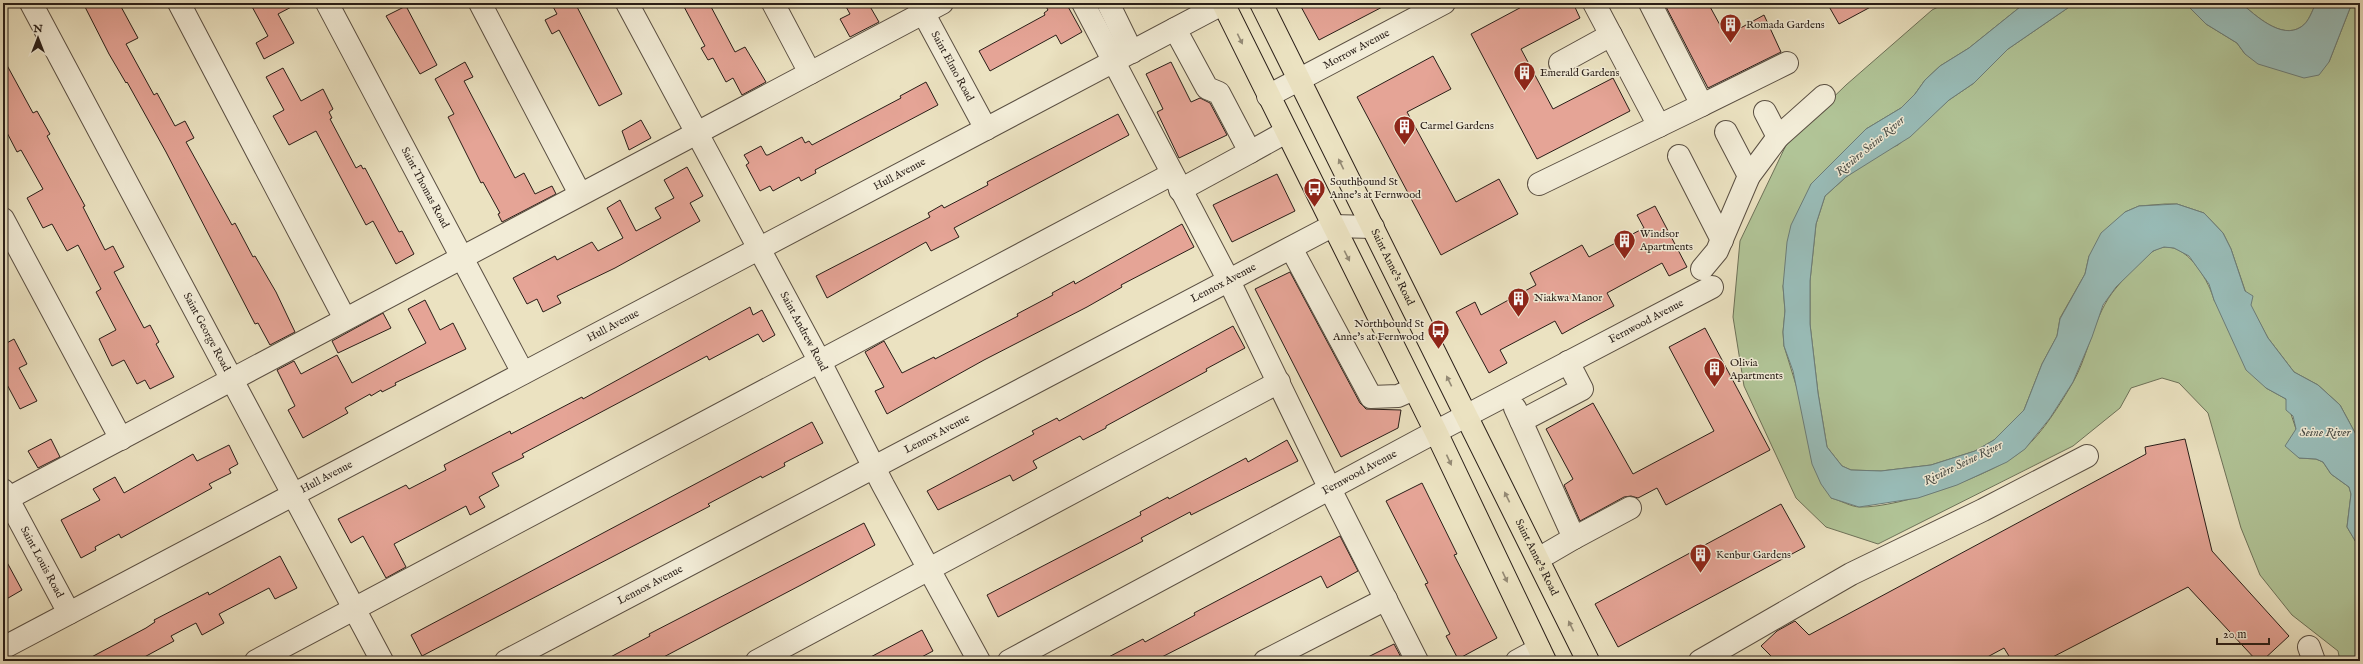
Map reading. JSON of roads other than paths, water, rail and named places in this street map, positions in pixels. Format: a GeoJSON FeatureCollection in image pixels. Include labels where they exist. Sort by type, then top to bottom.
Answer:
{"type":"FeatureCollection","features":[{"type":"Feature","properties":{"kind":"main road"},"geometry":{"type":"LineString","coordinates":[[1223,3],[1332,226],[1436,432],[1542,655]]}},
{"type":"Feature","properties":{"kind":"main road","name":"Saint Anne's Road"},"geometry":{"type":"LineString","coordinates":[[1264,4],[1299,79],[1588,661]]}},
{"type":"Feature","properties":{"kind":"street","name":"Saint George Road"},"geometry":{"type":"LineString","coordinates":[[31,3],[382,661]]}},
{"type":"Feature","properties":{"kind":"street"},"geometry":{"type":"LineString","coordinates":[[179,3],[346,318]]}},
{"type":"Feature","properties":{"kind":"street","name":"Saint Thomas Road"},"geometry":{"type":"LineString","coordinates":[[327,3],[523,373]]}},
{"type":"Feature","properties":{"kind":"street"},"geometry":{"type":"LineString","coordinates":[[480,3],[580,194]]}},
{"type":"Feature","properties":{"kind":"street","name":"Saint Andrew Road"},"geometry":{"type":"LineString","coordinates":[[627,3],[979,661]]}},
{"type":"Feature","properties":{"kind":"street"},"geometry":{"type":"LineString","coordinates":[[773,3],[810,73]]}},
{"type":"Feature","properties":{"kind":"street"},"geometry":{"type":"LineString","coordinates":[[1083,3],[1112,62],[1229,281],[1330,489],[1417,661]]}},
{"type":"Feature","properties":{"kind":"street"},"geometry":{"type":"LineString","coordinates":[[1108,3],[1132,52]]}},
{"type":"Feature","properties":{"kind":"street","name":"Hull Avenue"},"geometry":{"type":"LineString","coordinates":[[3,648],[1223,3]]}},
{"type":"Feature","properties":{"kind":"street","name":"Morrow Avenue"},"geometry":{"type":"LineString","coordinates":[[1268,96],[1444,3]]}},
{"type":"Feature","properties":{"kind":"street"},"geometry":{"type":"LineString","coordinates":[[1594,3],[1659,126]]}},
{"type":"Feature","properties":{"kind":"street"},"geometry":{"type":"LineString","coordinates":[[1650,3],[1702,105]]}},
{"type":"Feature","properties":{"kind":"street"},"geometry":{"type":"LineString","coordinates":[[5,496],[121,439],[346,318],[810,73],[928,6]]}},
{"type":"Feature","properties":{"kind":"street","name":"Saint Elmo Road"},"geometry":{"type":"LineString","coordinates":[[928,6],[986,129]]}},
{"type":"Feature","properties":{"kind":"street"},"geometry":{"type":"LineString","coordinates":[[1175,29],[1207,88],[1219,93],[1250,152]]}},
{"type":"Feature","properties":{"kind":"street"},"geometry":{"type":"LineString","coordinates":[[1560,63],[1611,35]]}},
{"type":"Feature","properties":{"kind":"street"},"geometry":{"type":"LineString","coordinates":[[1539,184],[1787,63]]}},
{"type":"Feature","properties":{"kind":"street"},"geometry":{"type":"LineString","coordinates":[[1722,240],[1749,176],[1778,137],[1824,96]]}},
{"type":"Feature","properties":{"kind":"street"},"geometry":{"type":"LineString","coordinates":[[1765,112],[1778,137]]}},
{"type":"Feature","properties":{"kind":"street"},"geometry":{"type":"LineString","coordinates":[[256,661],[820,362],[1176,182],[1250,152],[1286,132]]}},
{"type":"Feature","properties":{"kind":"street"},"geometry":{"type":"LineString","coordinates":[[1726,132],[1749,176]]}},
{"type":"Feature","properties":{"kind":"street"},"geometry":{"type":"LineString","coordinates":[[1679,156],[1722,240]]}},
{"type":"Feature","properties":{"kind":"street"},"geometry":{"type":"LineString","coordinates":[[3,219],[121,439]]}},
{"type":"Feature","properties":{"kind":"street","name":"Lennox Avenue"},"geometry":{"type":"LineString","coordinates":[[506,661],[1332,226],[1373,227]]}},
{"type":"Feature","properties":{"kind":"street","name":"Fernwood Avenue"},"geometry":{"type":"LineString","coordinates":[[1009,661],[1568,362],[1707,278],[1722,240]]}},
{"type":"Feature","properties":{"kind":"street"},"geometry":{"type":"LineString","coordinates":[[1291,248],[1371,397],[1398,396],[1414,389]]}},
{"type":"Feature","properties":{"kind":"street"},"geometry":{"type":"LineString","coordinates":[[1521,421],[1582,389],[1568,362]]}},
{"type":"Feature","properties":{"kind":"street"},"geometry":{"type":"LineString","coordinates":[[757,661],[930,570],[1279,382]]}},
{"type":"Feature","properties":{"kind":"street"},"geometry":{"type":"LineString","coordinates":[[1508,395],[1574,538]]}},
{"type":"Feature","properties":{"kind":"street"},"geometry":{"type":"LineString","coordinates":[[1700,661],[1851,574],[1983,510],[2087,456]]}},
{"type":"Feature","properties":{"kind":"street","name":"Saint Louis Road"},"geometry":{"type":"LineString","coordinates":[[5,496],[69,613]]}},
{"type":"Feature","properties":{"kind":"street"},"geometry":{"type":"LineString","coordinates":[[1538,559],[1630,508]]}},
{"type":"Feature","properties":{"kind":"street"},"geometry":{"type":"LineString","coordinates":[[1265,661],[1386,599]]}},
{"type":"Feature","properties":{"kind":"street"},"geometry":{"type":"LineString","coordinates":[[1517,661],[1542,655]]}},
{"type":"Feature","properties":{"kind":"water","name":"Seine River"},"geometry":{"type":"Polygon","coordinates":[[[2025,3],[2075,3],[2008,49],[1974,83],[1949,100],[1910,137],[1846,177],[1825,196],[1816,224],[1810,281],[1810,324],[1818,393],[1827,447],[1842,466],[1851,470],[1881,471],[1931,465],[1975,451],[1994,440],[2024,410],[2042,364],[2057,336],[2060,319],[2085,274],[2089,256],[2101,233],[2125,212],[2139,206],[2177,204],[2204,213],[2223,233],[2231,249],[2245,291],[2253,296],[2251,305],[2268,338],[2294,372],[2318,385],[2340,405],[2360,442],[2360,549],[2347,527],[2351,494],[2349,487],[2331,474],[2323,462],[2316,459],[2299,458],[2285,446],[2296,429],[2293,416],[2286,410],[2286,399],[2266,388],[2246,370],[2214,300],[2209,284],[2189,256],[2174,248],[2164,247],[2153,251],[2116,287],[2103,305],[2092,337],[2073,382],[2050,418],[2025,449],[2007,462],[1957,485],[1918,498],[1859,507],[1831,498],[1821,484],[1812,464],[1793,371],[1784,346],[1783,332],[1785,311],[1783,286],[1787,242],[1791,225],[1811,184],[1866,129],[1901,108],[1915,94],[1925,80],[1940,66],[1969,48],[2025,3]]]}},
{"type":"Feature","properties":{"kind":"water"},"geometry":{"type":"Polygon","coordinates":[[[2185,3],[2241,3],[2253,14],[2269,24],[2285,30],[2293,30],[2304,25],[2316,3],[2352,3],[2329,62],[2319,75],[2304,78],[2258,64],[2245,54],[2237,43],[2206,24],[2185,3]]]}},
{"type":"Feature","properties":{"kind":"place","name":"Romada Gardens"},"geometry":{"type":"Point","coordinates":[1731,44]}},
{"type":"Feature","properties":{"kind":"place","name":"Emerald Gardens"},"geometry":{"type":"Point","coordinates":[1524,92]}},
{"type":"Feature","properties":{"kind":"place","name":"Carmel Gardens"},"geometry":{"type":"Point","coordinates":[1404,146]}},
{"type":"Feature","properties":{"kind":"place","name":"Southbound St Anne's at Fernwood"},"geometry":{"type":"Point","coordinates":[1315,208]}},
{"type":"Feature","properties":{"kind":"place","name":"Windsor Apartments"},"geometry":{"type":"Point","coordinates":[1625,260]}},
{"type":"Feature","properties":{"kind":"place","name":"Niakwa Manor"},"geometry":{"type":"Point","coordinates":[1518,318]}},
{"type":"Feature","properties":{"kind":"place","name":"Northbound St Anne's at Fernwood"},"geometry":{"type":"Point","coordinates":[1439,350]}},
{"type":"Feature","properties":{"kind":"place","name":"Olivia Apartments"},"geometry":{"type":"Point","coordinates":[1714,388]}},
{"type":"Feature","properties":{"kind":"place","name":"Kenbur Gardens"},"geometry":{"type":"Point","coordinates":[1700,574]}},
{"type":"Feature","properties":{"kind":"water label","name":"Rivière Seine River"},"geometry":{"type":"Point","coordinates":[1870,146]}},
{"type":"Feature","properties":{"kind":"water label","name":"Rivière Seine River"},"geometry":{"type":"Point","coordinates":[1963,463]}}]}
